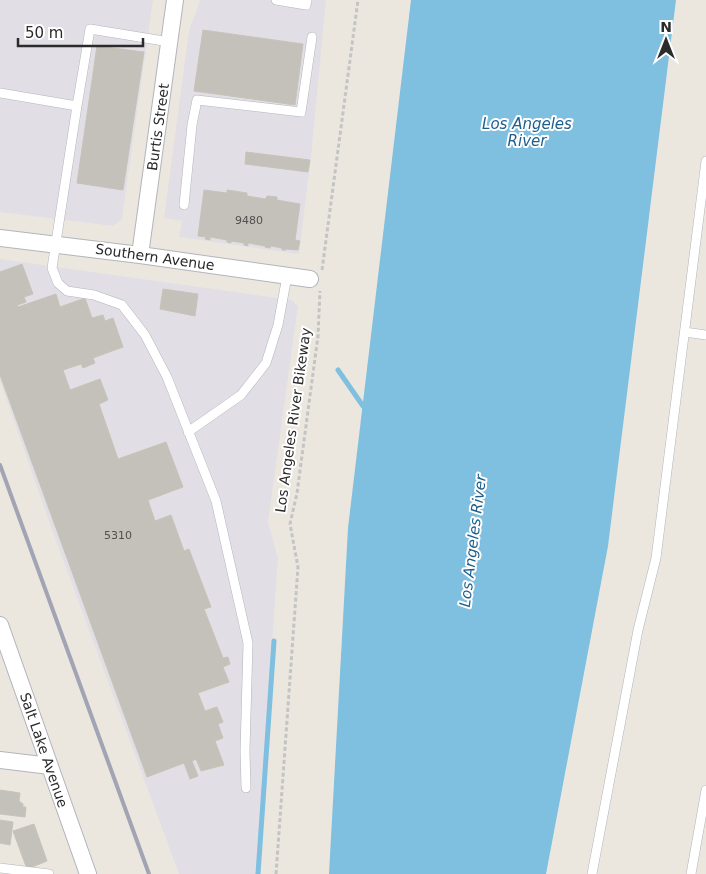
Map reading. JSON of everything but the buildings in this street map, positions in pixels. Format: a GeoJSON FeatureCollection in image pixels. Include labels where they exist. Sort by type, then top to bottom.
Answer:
{"type":"FeatureCollection","features":[{"type":"Feature","properties":{"kind":"street","name":"Burtis Street"},"geometry":{"type":"LineString","coordinates":[[140,255],[175,0]]}},
{"type":"Feature","properties":{"kind":"street","name":"Southern Avenue"},"geometry":{"type":"LineString","coordinates":[[0,238],[317,279]]}},
{"type":"Feature","properties":{"kind":"street","name":"Salt Lake Avenue"},"geometry":{"type":"LineString","coordinates":[[0,625],[88,874]]}},
{"type":"Feature","properties":{"kind":"street"},"geometry":{"type":"LineString","coordinates":[[0,760],[50,766]]}},
{"type":"Feature","properties":{"kind":"lane"},"geometry":{"type":"LineString","coordinates":[[276,0],[306,5],[307,0]]}},
{"type":"Feature","properties":{"kind":"lane"},"geometry":{"type":"LineString","coordinates":[[170,42],[90,29],[52,268],[58,283],[67,291],[94,295],[122,306],[146,336],[166,377],[216,501],[248,643],[246,788]]}},
{"type":"Feature","properties":{"kind":"lane"},"geometry":{"type":"LineString","coordinates":[[184,205],[192,125],[197,100],[301,112],[312,37]]}},
{"type":"Feature","properties":{"kind":"lane"},"geometry":{"type":"LineString","coordinates":[[0,93],[77,106]]}},
{"type":"Feature","properties":{"kind":"lane"},"geometry":{"type":"LineString","coordinates":[[592,874],[638,630],[656,558],[706,160]]}},
{"type":"Feature","properties":{"kind":"lane"},"geometry":{"type":"LineString","coordinates":[[188,432],[241,395],[266,363],[278,325],[287,276]]}},
{"type":"Feature","properties":{"kind":"lane"},"geometry":{"type":"LineString","coordinates":[[684,332],[706,335]]}},
{"type":"Feature","properties":{"kind":"lane"},"geometry":{"type":"LineString","coordinates":[[691,874],[706,790]]}},
{"type":"Feature","properties":{"kind":"lane"},"geometry":{"type":"LineString","coordinates":[[0,868],[49,874]]}},
{"type":"Feature","properties":{"kind":"path","name":"Los Angeles River Bikeway"},"geometry":{"type":"LineString","coordinates":[[276,874],[298,567],[290,524],[297,493],[315,356],[317,279],[358,0]]}},
{"type":"Feature","properties":{"kind":"shaded area"},"geometry":{"type":"Polygon","coordinates":[[[0,0],[153,0],[122,219],[113,226],[0,212],[0,0]]]}},
{"type":"Feature","properties":{"kind":"shaded area"},"geometry":{"type":"Polygon","coordinates":[[[200,0],[326,0],[311,157],[299,254],[179,237],[182,221],[164,218],[189,31],[200,0]]]}},
{"type":"Feature","properties":{"kind":"shaded area"},"geometry":{"type":"Polygon","coordinates":[[[0,259],[291,300],[298,306],[268,522],[278,558],[256,874],[179,874],[51,527],[0,381],[0,259]]]}},
{"type":"Feature","properties":{"kind":"water","name":"Los Angeles River"},"geometry":{"type":"Polygon","coordinates":[[[411,0],[676,0],[608,546],[546,874],[329,874],[348,528],[411,0]]]}},
{"type":"Feature","properties":{"kind":"waterway"},"geometry":{"type":"LineString","coordinates":[[338,370],[363,406],[368,410]]}},
{"type":"Feature","properties":{"kind":"waterway"},"geometry":{"type":"LineString","coordinates":[[258,874],[274,641]]}},
{"type":"Feature","properties":{"kind":"railway"},"geometry":{"type":"LineString","coordinates":[[0,465],[149,874]]}}]}
